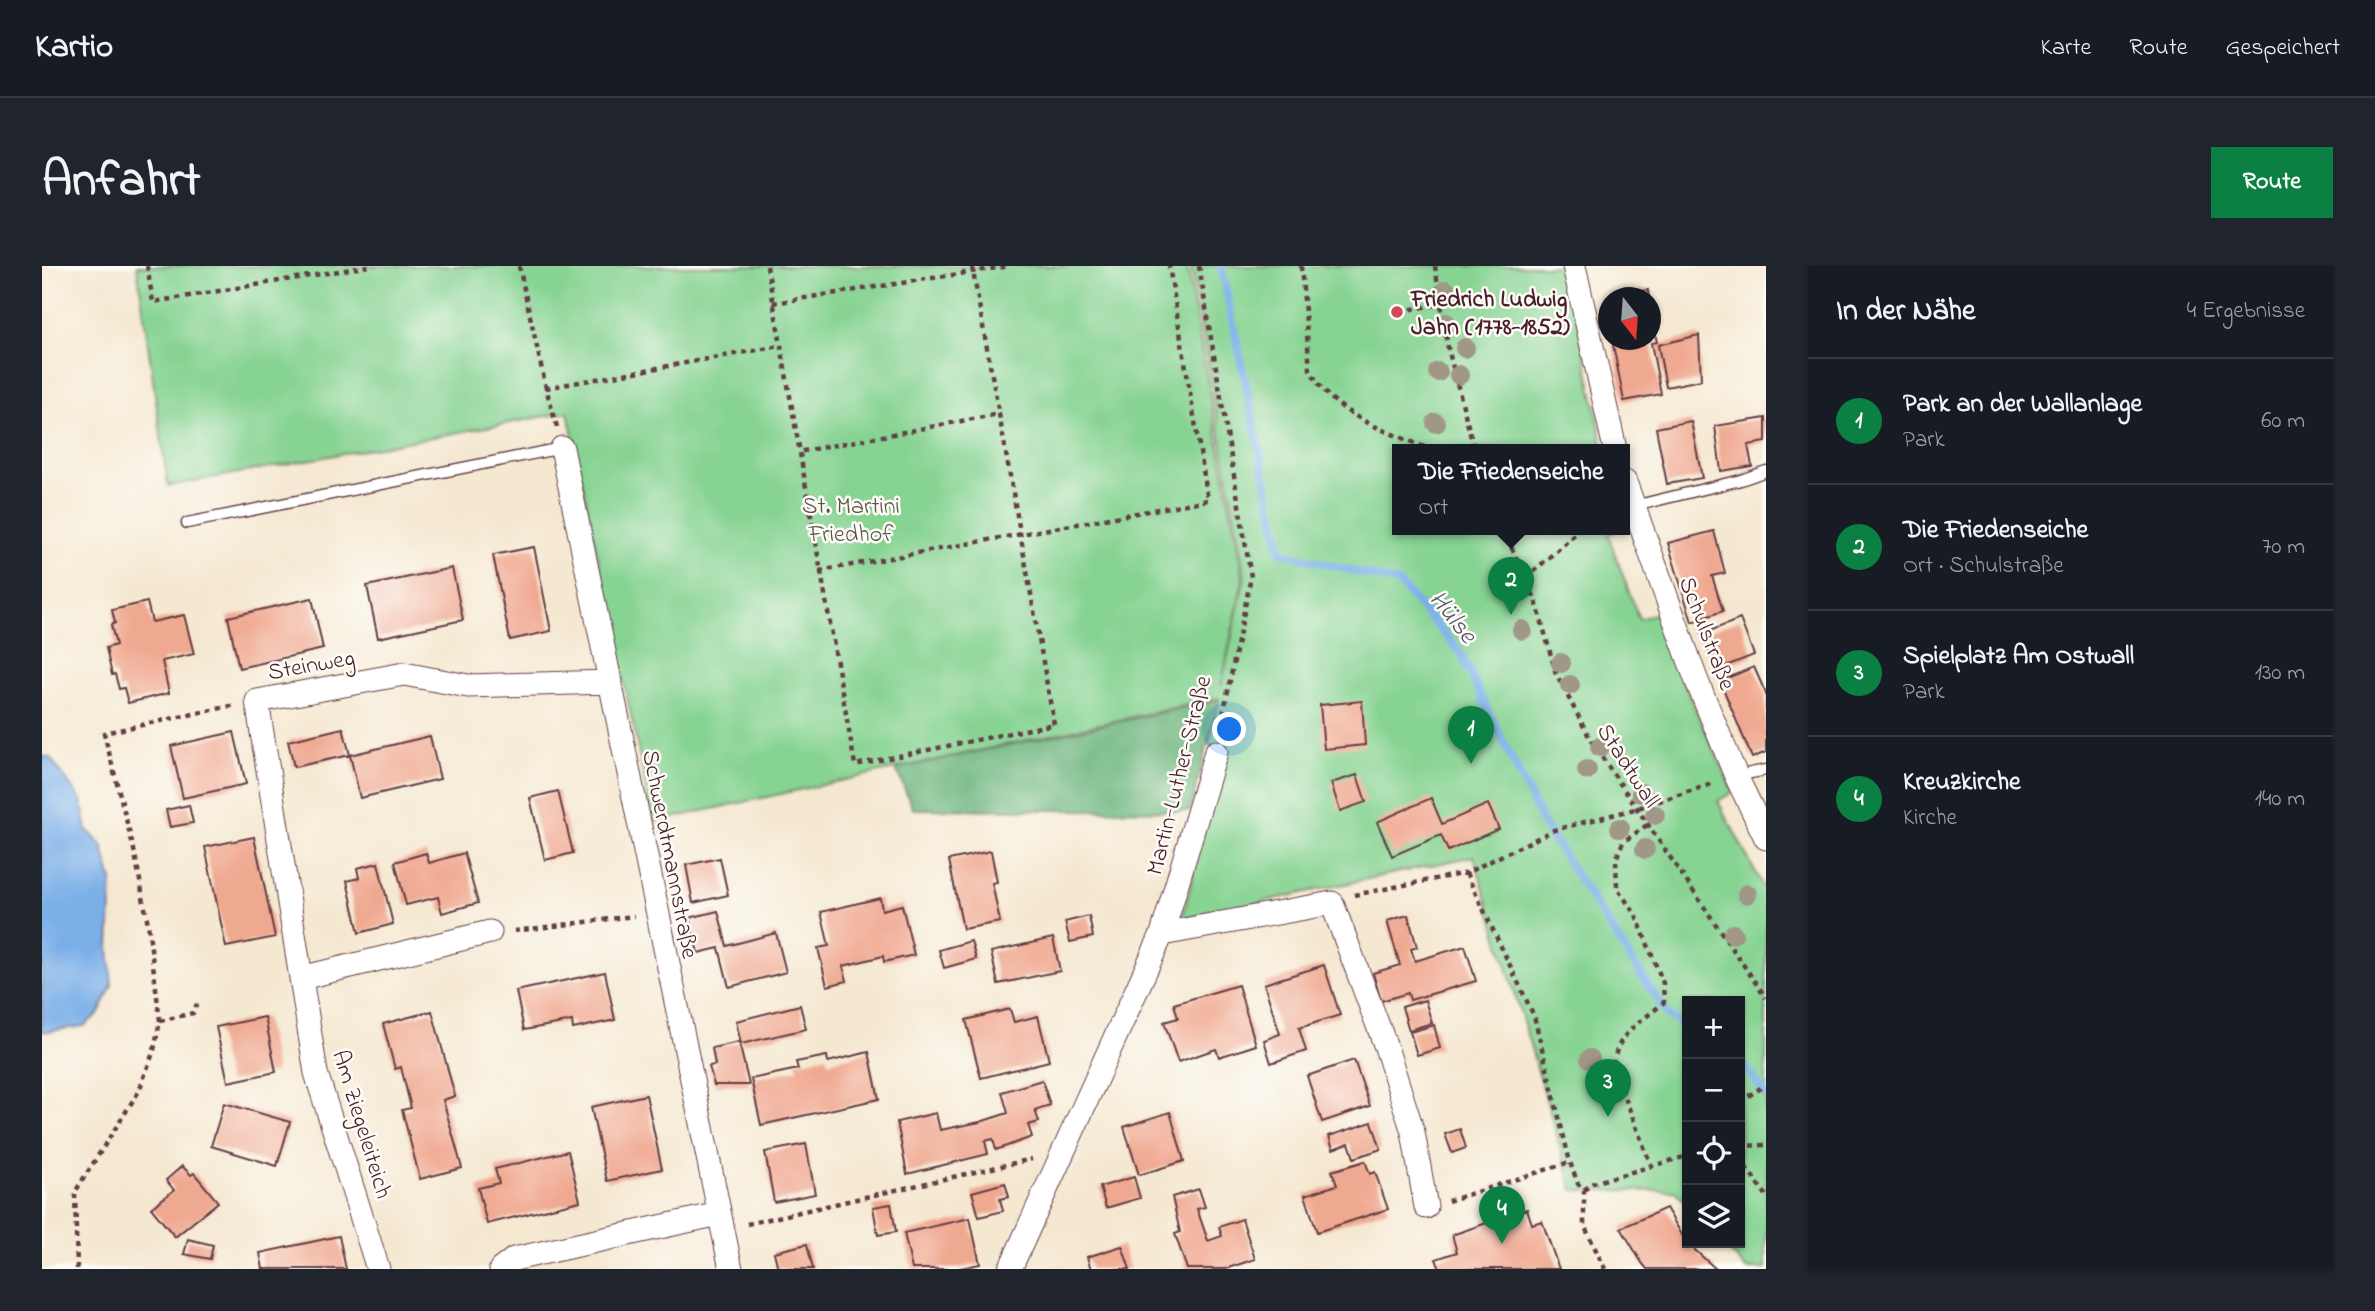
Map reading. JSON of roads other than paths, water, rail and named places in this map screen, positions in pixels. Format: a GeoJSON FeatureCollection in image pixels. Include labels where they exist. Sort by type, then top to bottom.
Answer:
{"type":"FeatureCollection","features":[{"type":"Feature","properties":{"kind":"street"},"geometry":{"type":"LineString","coordinates":[[1574,266],[1614,444]]}},
{"type":"Feature","properties":{"kind":"street","name":"Schwerdtmannstraße"},"geometry":{"type":"LineString","coordinates":[[562,448],[655,912],[731,1269]]}},
{"type":"Feature","properties":{"kind":"street","name":"Schulstraße"},"geometry":{"type":"LineString","coordinates":[[1630,499],[1736,776],[1766,838]]}},
{"type":"Feature","properties":{"kind":"street","name":"Steinweg"},"geometry":{"type":"LineString","coordinates":[[301,978],[257,701],[404,674],[468,686],[611,682]]}},
{"type":"Feature","properties":{"kind":"street","name":"Martin-Luther-Straße"},"geometry":{"type":"LineString","coordinates":[[1010,1269],[1162,933],[1216,752]]}},
{"type":"Feature","properties":{"kind":"street"},"geometry":{"type":"LineString","coordinates":[[1162,933],[1332,903],[1386,1047],[1413,1132],[1426,1207]]}},
{"type":"Feature","properties":{"kind":"street"},"geometry":{"type":"LineString","coordinates":[[301,978],[490,932]]}},
{"type":"Feature","properties":{"kind":"street","name":"Am Ziegeleiteich"},"geometry":{"type":"LineString","coordinates":[[301,978],[316,1073],[378,1269]]}},
{"type":"Feature","properties":{"kind":"street"},"geometry":{"type":"LineString","coordinates":[[501,1269],[514,1259],[721,1222]]}},
{"type":"Feature","properties":{"kind":"lane"},"geometry":{"type":"LineString","coordinates":[[187,523],[562,448]]}},
{"type":"Feature","properties":{"kind":"lane"},"geometry":{"type":"LineString","coordinates":[[1632,506],[1741,480],[1766,471]]}},
{"type":"Feature","properties":{"kind":"lane"},"geometry":{"type":"LineString","coordinates":[[1736,776],[1766,770]]}},
{"type":"Feature","properties":{"kind":"water"},"geometry":{"type":"Polygon","coordinates":[[[42,756],[50,758],[81,800],[87,830],[102,845],[112,880],[109,949],[112,986],[98,1014],[84,1026],[42,1032],[42,756]]]}},
{"type":"Feature","properties":{"kind":"waterway","name":"Hülse"},"geometry":{"type":"LineString","coordinates":[[1221,266],[1281,552],[1399,583],[1460,652],[1543,824],[1668,1016],[1682,1024]]}},
{"type":"Feature","properties":{"kind":"waterway","name":"Hülse"},"geometry":{"type":"LineString","coordinates":[[1745,1067],[1766,1095]]}},
{"type":"Feature","properties":{"kind":"place","name":"Friedrich Ludwig Jahn (1778-1852)"},"geometry":{"type":"Point","coordinates":[1397,312]}},
{"type":"Feature","properties":{"kind":"place","name":"Die Friedenseiche"},"geometry":{"type":"Point","coordinates":[1511,615]}},
{"type":"Feature","properties":{"kind":"place","name":"Park an der Wallanlage"},"geometry":{"type":"Point","coordinates":[1471,764]}},
{"type":"Feature","properties":{"kind":"place","name":"Spielplatz Am Ostwall"},"geometry":{"type":"Point","coordinates":[1608,1117]}},
{"type":"Feature","properties":{"kind":"place","name":"Kreuzkirche"},"geometry":{"type":"Point","coordinates":[1502,1244]}},
{"type":"Feature","properties":{"kind":"park label","name":"St. Martini Friedhof"},"geometry":{"type":"Point","coordinates":[851,519]}}]}
